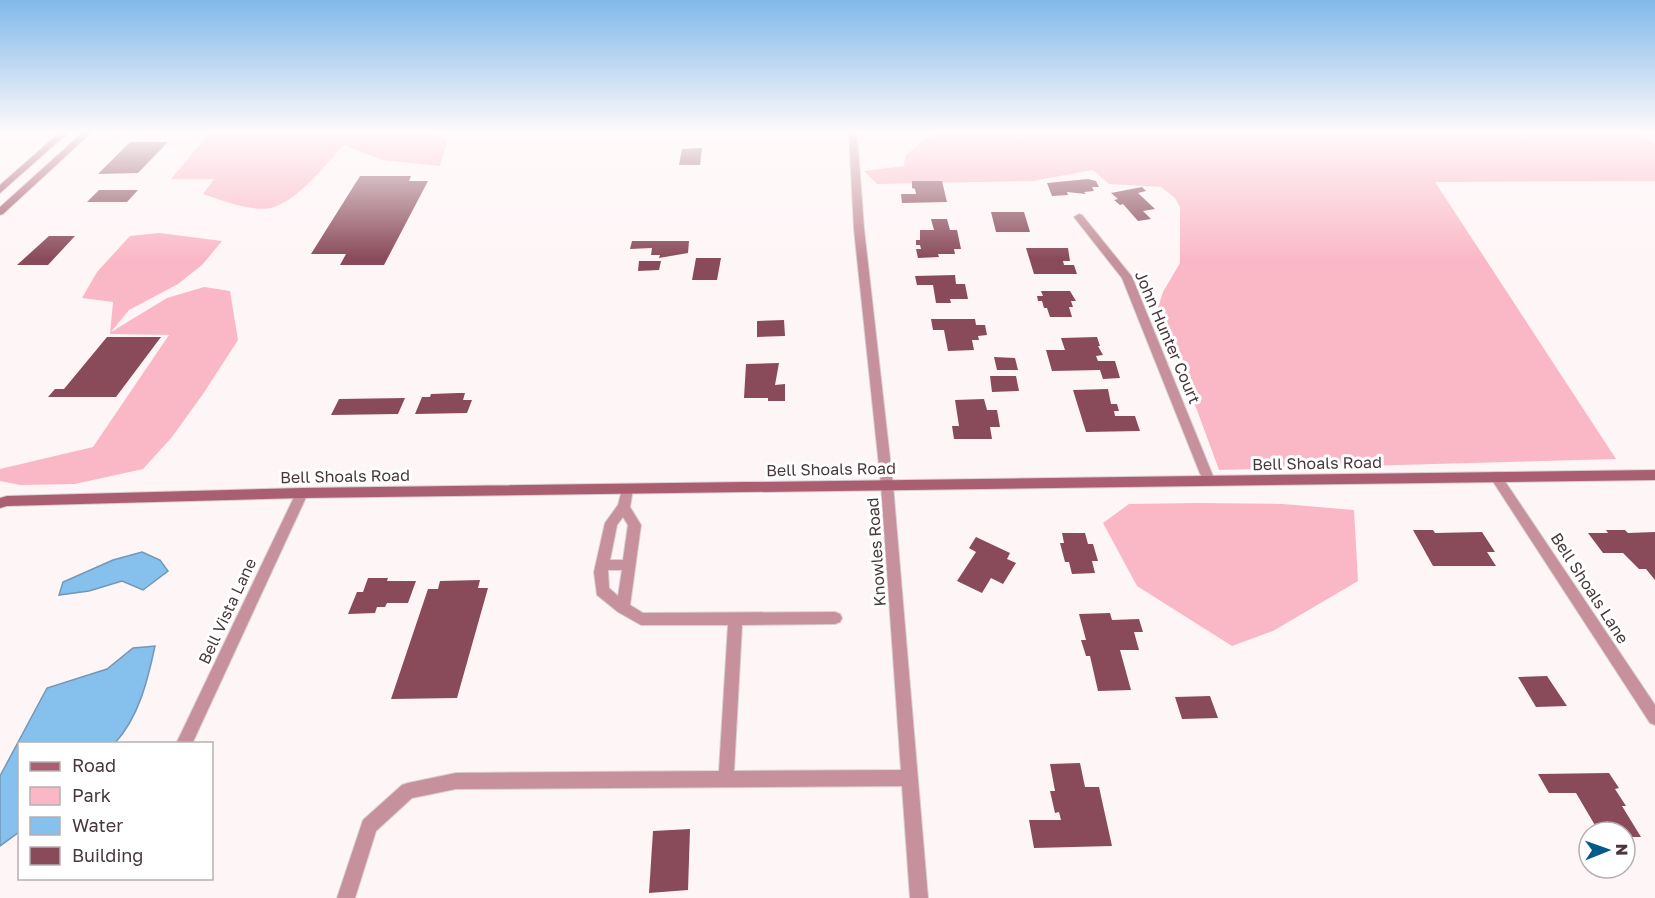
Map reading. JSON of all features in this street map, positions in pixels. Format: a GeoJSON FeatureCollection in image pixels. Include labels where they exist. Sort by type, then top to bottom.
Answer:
{"type":"FeatureCollection","features":[{"type":"Feature","properties":{"kind":"main road"},"geometry":{"type":"LineString","coordinates":[[0,190],[17,175]]}},
{"type":"Feature","properties":{"kind":"main road"},"geometry":{"type":"LineString","coordinates":[[0,212],[41,175]]}},
{"type":"Feature","properties":{"kind":"main road","name":"Bell Shoals Road"},"geometry":{"type":"LineString","coordinates":[[2,501],[302,493],[1655,475]]}},
{"type":"Feature","properties":{"kind":"street","name":"Knowles Road"},"geometry":{"type":"LineString","coordinates":[[856,175],[887,485],[919,898]]}},
{"type":"Feature","properties":{"kind":"street","name":"John Hunter Court"},"geometry":{"type":"LineString","coordinates":[[1079,217],[1127,277],[1209,481]]}},
{"type":"Feature","properties":{"kind":"street","name":"Bell Shoals Lane"},"geometry":{"type":"LineString","coordinates":[[1496,477],[1655,718]]}},
{"type":"Feature","properties":{"kind":"street"},"geometry":{"type":"LineString","coordinates":[[627,489],[624,507],[611,523],[603,565],[602,591],[623,608],[641,619],[834,618]]}},
{"type":"Feature","properties":{"kind":"street","name":"Bell Vista Lane"},"geometry":{"type":"LineString","coordinates":[[185,742],[302,493]]}},
{"type":"Feature","properties":{"kind":"street"},"geometry":{"type":"LineString","coordinates":[[623,608],[635,525],[624,507]]}},
{"type":"Feature","properties":{"kind":"street"},"geometry":{"type":"LineString","coordinates":[[603,565],[630,564]]}},
{"type":"Feature","properties":{"kind":"street"},"geometry":{"type":"LineString","coordinates":[[726,780],[735,619]]}},
{"type":"Feature","properties":{"kind":"street"},"geometry":{"type":"LineString","coordinates":[[346,898],[369,826],[408,791],[456,781],[909,778]]}},
{"type":"Feature","properties":{"kind":"green space"},"geometry":{"type":"Polygon","coordinates":[[[174,175],[317,175],[291,198],[271,208],[263,209],[236,205],[203,194],[214,179],[171,179],[174,175]]]}},
{"type":"Feature","properties":{"kind":"green space"},"geometry":{"type":"Polygon","coordinates":[[[868,175],[1066,175],[1033,181],[877,184],[868,175]]]}},
{"type":"Feature","properties":{"kind":"green space"},"geometry":{"type":"Polygon","coordinates":[[[1099,175],[1655,175],[1655,181],[1435,182],[1616,459],[1219,470],[1197,410],[1156,314],[1163,292],[1180,263],[1180,207],[1175,198],[1161,187],[1109,184],[1099,175]]]}},
{"type":"Feature","properties":{"kind":"green space"},"geometry":{"type":"Polygon","coordinates":[[[159,233],[222,241],[202,265],[178,284],[129,310],[111,332],[167,298],[204,287],[230,291],[238,340],[172,437],[143,469],[75,484],[21,485],[0,481],[0,469],[93,447],[169,335],[110,334],[113,302],[82,298],[97,272],[130,236],[159,233]]]}},
{"type":"Feature","properties":{"kind":"green space"},"geometry":{"type":"Polygon","coordinates":[[[1129,504],[1283,504],[1354,510],[1358,581],[1273,631],[1232,646],[1137,586],[1103,523],[1129,504]]]}},
{"type":"Feature","properties":{"kind":"water"},"geometry":{"type":"Polygon","coordinates":[[[142,552],[160,560],[168,571],[143,590],[122,581],[89,591],[59,595],[63,582],[113,560],[142,552]]]}},
{"type":"Feature","properties":{"kind":"water"},"geometry":{"type":"Polygon","coordinates":[[[155,646],[146,684],[136,710],[116,742],[18,742],[47,688],[107,669],[133,648],[155,646]]]}},
{"type":"Feature","properties":{"kind":"water"},"geometry":{"type":"Polygon","coordinates":[[[18,742],[18,833],[0,846],[0,776],[18,742]]]}},
{"type":"Feature","properties":{"kind":"building"},"geometry":{"type":"Polygon","coordinates":[[[360,176],[411,176],[409,181],[428,181],[384,265],[340,265],[346,254],[311,254],[360,176]]]}},
{"type":"Feature","properties":{"kind":"building"},"geometry":{"type":"Polygon","coordinates":[[[1088,179],[1096,181],[1099,187],[1092,187],[1094,191],[1084,192],[1086,194],[1067,192],[1068,195],[1052,196],[1047,183],[1088,179]]]}},
{"type":"Feature","properties":{"kind":"building"},"geometry":{"type":"Polygon","coordinates":[[[912,181],[942,181],[947,202],[902,203],[901,194],[916,194],[915,189],[912,188],[912,181]]]}},
{"type":"Feature","properties":{"kind":"building"},"geometry":{"type":"Polygon","coordinates":[[[1142,187],[1146,191],[1138,193],[1155,209],[1143,211],[1151,219],[1138,221],[1123,204],[1120,205],[1114,200],[1118,199],[1111,193],[1142,187]]]}},
{"type":"Feature","properties":{"kind":"building"},"geometry":{"type":"Polygon","coordinates":[[[99,190],[138,190],[127,202],[87,202],[99,190]]]}},
{"type":"Feature","properties":{"kind":"building"},"geometry":{"type":"Polygon","coordinates":[[[991,212],[1024,212],[1030,232],[996,232],[991,212]]]}},
{"type":"Feature","properties":{"kind":"building"},"geometry":{"type":"Polygon","coordinates":[[[931,219],[947,219],[950,230],[957,230],[961,249],[954,249],[955,254],[938,254],[939,257],[918,258],[916,249],[921,249],[920,245],[916,245],[916,240],[920,240],[920,230],[934,230],[931,219]]]}},
{"type":"Feature","properties":{"kind":"building"},"geometry":{"type":"Polygon","coordinates":[[[49,236],[75,236],[48,265],[17,265],[49,236]]]}},
{"type":"Feature","properties":{"kind":"building"},"geometry":{"type":"Polygon","coordinates":[[[632,241],[689,241],[688,253],[659,258],[660,255],[651,255],[652,248],[630,249],[632,241]]]}},
{"type":"Feature","properties":{"kind":"building"},"geometry":{"type":"Polygon","coordinates":[[[1026,248],[1068,248],[1070,261],[1063,261],[1064,265],[1074,265],[1077,274],[1034,274],[1026,248]]]}},
{"type":"Feature","properties":{"kind":"building"},"geometry":{"type":"Polygon","coordinates":[[[696,258],[721,258],[717,280],[692,280],[696,258]]]}},
{"type":"Feature","properties":{"kind":"building"},"geometry":{"type":"Polygon","coordinates":[[[639,261],[661,261],[659,270],[638,271],[639,261]]]}},
{"type":"Feature","properties":{"kind":"building"},"geometry":{"type":"Polygon","coordinates":[[[955,275],[956,284],[965,284],[968,299],[950,299],[951,303],[936,303],[933,285],[917,285],[915,276],[955,275]]]}},
{"type":"Feature","properties":{"kind":"building"},"geometry":{"type":"Polygon","coordinates":[[[1041,291],[1070,291],[1076,301],[1071,301],[1073,307],[1069,307],[1072,317],[1050,317],[1042,301],[1038,301],[1037,296],[1043,296],[1041,291]]]}},
{"type":"Feature","properties":{"kind":"building"},"geometry":{"type":"Polygon","coordinates":[[[931,319],[975,319],[976,325],[985,325],[987,335],[978,336],[979,340],[972,340],[974,350],[948,351],[944,330],[933,330],[931,319]]]}},
{"type":"Feature","properties":{"kind":"building"},"geometry":{"type":"Polygon","coordinates":[[[784,320],[785,336],[757,337],[757,321],[784,320]]]}},
{"type":"Feature","properties":{"kind":"building"},"geometry":{"type":"Polygon","coordinates":[[[107,337],[161,337],[116,397],[48,397],[55,389],[64,389],[107,337]]]}},
{"type":"Feature","properties":{"kind":"building"},"geometry":{"type":"Polygon","coordinates":[[[1097,337],[1100,346],[1098,346],[1103,355],[1096,356],[1098,361],[1115,361],[1120,378],[1103,379],[1100,370],[1052,371],[1046,350],[1065,350],[1061,338],[1097,337]]]}},
{"type":"Feature","properties":{"kind":"building"},"geometry":{"type":"Polygon","coordinates":[[[994,357],[1015,358],[1018,370],[997,370],[994,357]]]}},
{"type":"Feature","properties":{"kind":"building"},"geometry":{"type":"Polygon","coordinates":[[[779,363],[775,385],[785,384],[785,401],[744,398],[746,364],[779,363]]]}},
{"type":"Feature","properties":{"kind":"building"},"geometry":{"type":"Polygon","coordinates":[[[990,376],[1016,376],[1019,391],[992,392],[990,376]]]}},
{"type":"Feature","properties":{"kind":"building"},"geometry":{"type":"Polygon","coordinates":[[[1108,389],[1111,404],[1117,404],[1119,411],[1114,411],[1115,416],[1135,416],[1140,431],[1086,432],[1073,390],[1108,389]]]}},
{"type":"Feature","properties":{"kind":"building"},"geometry":{"type":"Polygon","coordinates":[[[465,393],[463,400],[472,400],[467,413],[415,414],[422,397],[430,397],[431,394],[465,393]]]}},
{"type":"Feature","properties":{"kind":"building"},"geometry":{"type":"Polygon","coordinates":[[[405,398],[398,414],[331,415],[339,399],[405,398]]]}},
{"type":"Feature","properties":{"kind":"building"},"geometry":{"type":"Polygon","coordinates":[[[984,399],[987,410],[997,410],[1000,427],[990,427],[992,439],[954,439],[952,426],[959,426],[955,400],[984,399]]]}},
{"type":"Feature","properties":{"kind":"building"},"geometry":{"type":"Polygon","coordinates":[[[1413,530],[1433,530],[1435,533],[1482,532],[1495,552],[1487,552],[1496,566],[1433,566],[1413,530]]]}},
{"type":"Feature","properties":{"kind":"building"},"geometry":{"type":"Polygon","coordinates":[[[1606,530],[1625,530],[1628,533],[1655,532],[1655,580],[1646,569],[1639,569],[1623,553],[1603,553],[1588,533],[1608,533],[1606,530]]]}},
{"type":"Feature","properties":{"kind":"building"},"geometry":{"type":"Polygon","coordinates":[[[1062,533],[1085,533],[1088,544],[1093,544],[1098,561],[1092,561],[1095,573],[1072,574],[1069,562],[1065,562],[1060,543],[1064,543],[1062,533]]]}},
{"type":"Feature","properties":{"kind":"building"},"geometry":{"type":"Polygon","coordinates":[[[976,537],[1010,553],[1007,559],[1016,563],[1003,584],[991,578],[982,593],[957,581],[976,552],[969,548],[976,537]]]}},
{"type":"Feature","properties":{"kind":"building"},"geometry":{"type":"Polygon","coordinates":[[[368,578],[388,578],[387,581],[416,581],[408,603],[387,603],[385,607],[377,607],[375,613],[348,614],[357,592],[363,592],[368,578]]]}},
{"type":"Feature","properties":{"kind":"building"},"geometry":{"type":"Polygon","coordinates":[[[480,580],[478,588],[488,588],[457,698],[391,699],[428,589],[438,589],[440,581],[480,580]]]}},
{"type":"Feature","properties":{"kind":"building"},"geometry":{"type":"Polygon","coordinates":[[[1110,613],[1112,620],[1139,619],[1143,632],[1134,632],[1139,650],[1120,650],[1131,690],[1098,691],[1090,656],[1086,656],[1081,640],[1086,640],[1079,614],[1110,613]]]}},
{"type":"Feature","properties":{"kind":"building"},"geometry":{"type":"Polygon","coordinates":[[[1547,676],[1567,706],[1536,707],[1518,677],[1547,676]]]}},
{"type":"Feature","properties":{"kind":"building"},"geometry":{"type":"Polygon","coordinates":[[[1210,696],[1218,718],[1182,719],[1175,697],[1210,696]]]}},
{"type":"Feature","properties":{"kind":"building"},"geometry":{"type":"Polygon","coordinates":[[[1080,763],[1085,787],[1099,787],[1112,846],[1034,848],[1029,820],[1061,820],[1059,812],[1055,813],[1050,791],[1055,791],[1050,764],[1080,763]]]}},
{"type":"Feature","properties":{"kind":"building"},"geometry":{"type":"Polygon","coordinates":[[[1609,773],[1619,788],[1615,789],[1626,806],[1622,806],[1631,820],[1592,820],[1576,793],[1549,793],[1538,774],[1609,773]]]}},
{"type":"Feature","properties":{"kind":"building"},"geometry":{"type":"Polygon","coordinates":[[[690,829],[688,890],[649,893],[653,831],[690,829]]]}}]}
